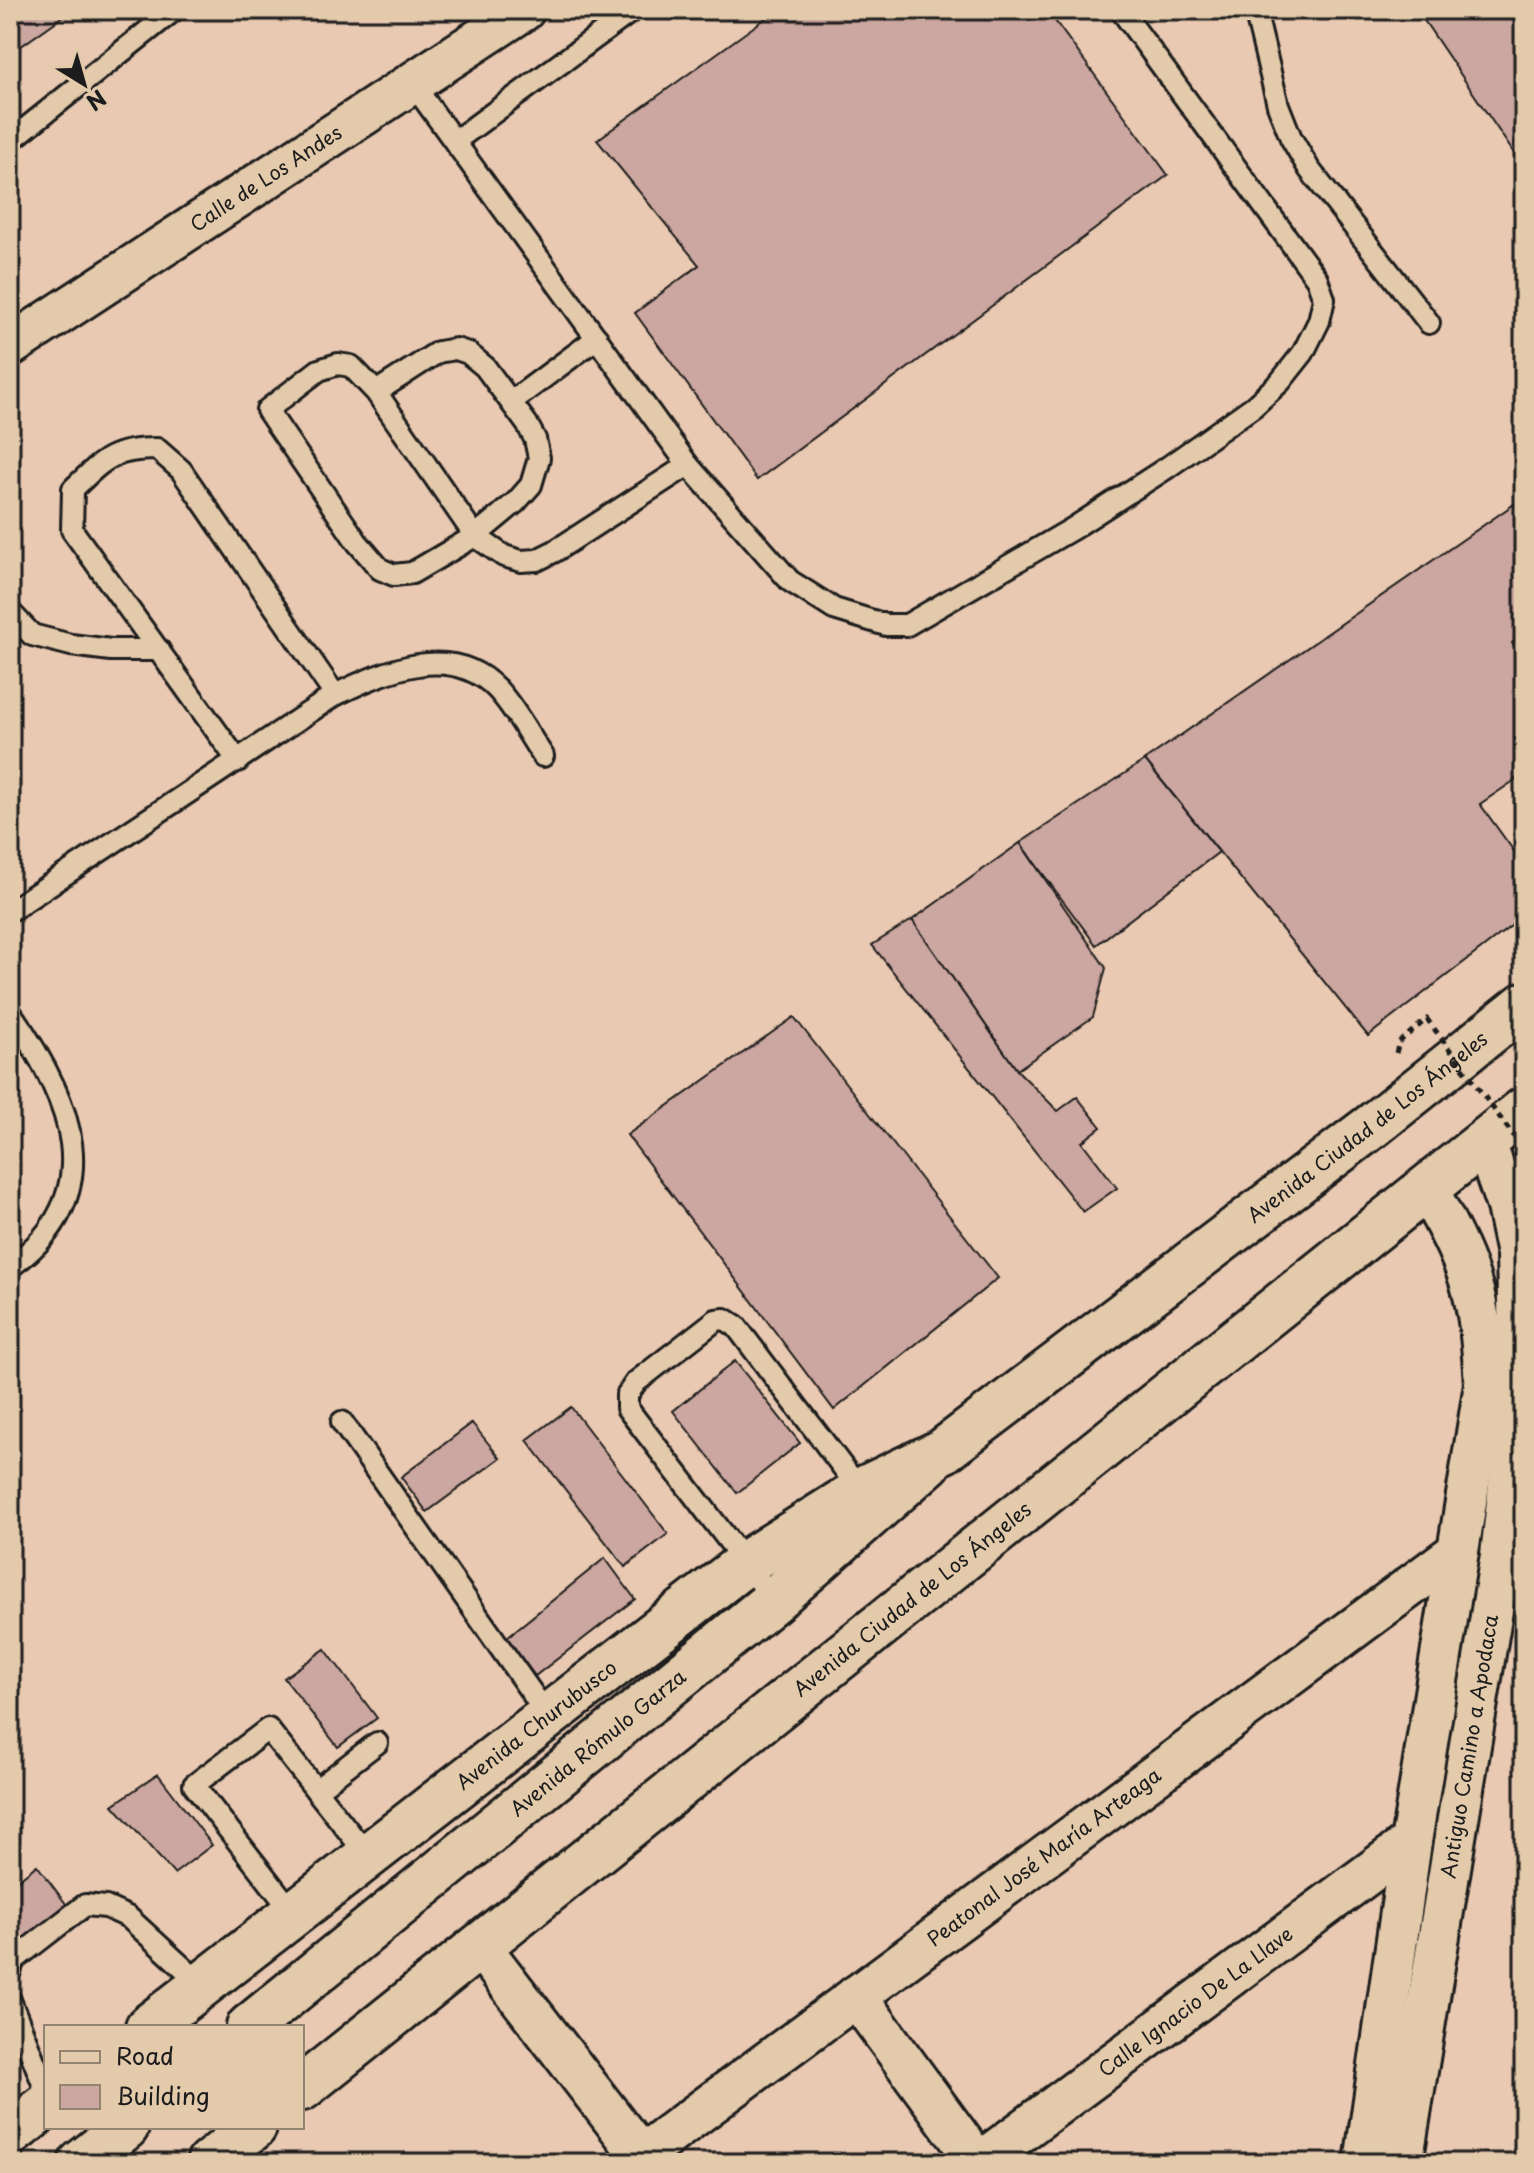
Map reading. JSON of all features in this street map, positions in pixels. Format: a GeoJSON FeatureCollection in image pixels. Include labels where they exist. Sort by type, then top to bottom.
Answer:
{"type":"FeatureCollection","features":[{"type":"Feature","properties":{"kind":"main road","name":"Avenida Ciudad de Los Ángeles"},"geometry":{"type":"LineString","coordinates":[[943,1451],[1376,1123],[1524,1005]]}},
{"type":"Feature","properties":{"kind":"main road","name":"Avenida Ciudad de Los Ángeles"},"geometry":{"type":"LineString","coordinates":[[304,2086],[1427,1188],[1504,1146],[1524,1110]]}},
{"type":"Feature","properties":{"kind":"main road","name":"Avenida Churubusco"},"geometry":{"type":"LineString","coordinates":[[151,2025],[744,1564],[868,1500],[943,1451]]}},
{"type":"Feature","properties":{"kind":"main road","name":"Avenida Rómulo Garza"},"geometry":{"type":"LineString","coordinates":[[251,2025],[774,1600],[868,1500]]}},
{"type":"Feature","properties":{"kind":"main road"},"geometry":{"type":"LineString","coordinates":[[10,2134],[44,2108]]}},
{"type":"Feature","properties":{"kind":"main road"},"geometry":{"type":"LineString","coordinates":[[81,2163],[124,2129]]}},
{"type":"Feature","properties":{"kind":"main road"},"geometry":{"type":"LineString","coordinates":[[209,2163],[252,2129]]}},
{"type":"Feature","properties":{"kind":"street","name":"Calle de Los Andes"},"geometry":{"type":"LineString","coordinates":[[10,346],[524,10]]}},
{"type":"Feature","properties":{"kind":"street","name":"Antiguo Camino a Apodaca"},"geometry":{"type":"LineString","coordinates":[[1402,2163],[1501,1555],[1520,1389],[1517,1254],[1507,1206],[1504,1146]]}},
{"type":"Feature","properties":{"kind":"street"},"geometry":{"type":"LineString","coordinates":[[1365,2163],[1411,1842],[1485,1384],[1473,1290],[1459,1253],[1427,1188]]}},
{"type":"Feature","properties":{"kind":"street","name":"Peatonal José María Arteaga"},"geometry":{"type":"LineString","coordinates":[[640,2161],[856,1996],[1458,1551]]}},
{"type":"Feature","properties":{"kind":"street","name":"Calle Ignacio De La Llave"},"geometry":{"type":"LineString","coordinates":[[979,2163],[1411,1842]]}},
{"type":"Feature","properties":{"kind":"street"},"geometry":{"type":"LineString","coordinates":[[479,1945],[640,2161]]}},
{"type":"Feature","properties":{"kind":"street"},"geometry":{"type":"LineString","coordinates":[[856,1996],[979,2163]]}},
{"type":"Feature","properties":{"kind":"lane"},"geometry":{"type":"LineString","coordinates":[[10,141],[174,10]]}},
{"type":"Feature","properties":{"kind":"lane"},"geometry":{"type":"LineString","coordinates":[[455,141],[633,10]]}},
{"type":"Feature","properties":{"kind":"lane"},"geometry":{"type":"LineString","coordinates":[[413,84],[688,465],[790,581],[834,609],[860,619],[886,625],[907,625],[1072,529],[1236,420],[1280,382],[1303,353],[1319,321],[1324,299],[1317,279],[1121,10]]}},
{"type":"Feature","properties":{"kind":"lane"},"geometry":{"type":"LineString","coordinates":[[1255,10],[1278,105],[1291,138],[1309,169],[1429,323]]}},
{"type":"Feature","properties":{"kind":"lane"},"geometry":{"type":"LineString","coordinates":[[511,402],[597,338]]}},
{"type":"Feature","properties":{"kind":"lane"},"geometry":{"type":"LineString","coordinates":[[376,392],[438,352],[456,349],[477,357],[535,439],[539,458],[536,475],[516,502],[475,536],[412,573],[394,575],[380,569],[357,542],[267,410],[319,370],[338,364],[351,366],[376,392],[475,536],[504,556],[521,561],[537,560],[688,465]]}},
{"type":"Feature","properties":{"kind":"lane"},"geometry":{"type":"LineString","coordinates":[[238,761],[72,530],[73,489],[97,466],[127,449],[157,449],[181,470],[335,695]]}},
{"type":"Feature","properties":{"kind":"lane"},"geometry":{"type":"LineString","coordinates":[[10,612],[32,635],[71,645],[111,650],[159,650]]}},
{"type":"Feature","properties":{"kind":"lane"},"geometry":{"type":"LineString","coordinates":[[10,911],[335,695],[376,675],[411,665],[441,663],[473,670],[497,690],[543,756]]}},
{"type":"Feature","properties":{"kind":"lane"},"geometry":{"type":"LineString","coordinates":[[10,1012],[56,1088],[67,1116],[72,1145],[66,1199],[54,1225],[33,1251],[10,1267]]}},
{"type":"Feature","properties":{"kind":"lane"},"geometry":{"type":"LineString","coordinates":[[774,1600],[627,1408],[627,1395],[636,1382],[716,1320],[725,1319],[736,1326],[868,1500]]}},
{"type":"Feature","properties":{"kind":"lane"},"geometry":{"type":"LineString","coordinates":[[342,1422],[548,1716]]}},
{"type":"Feature","properties":{"kind":"lane"},"geometry":{"type":"LineString","coordinates":[[294,1914],[194,1785],[268,1729],[368,1856]]}},
{"type":"Feature","properties":{"kind":"lane"},"geometry":{"type":"LineString","coordinates":[[316,1790],[377,1743]]}},
{"type":"Feature","properties":{"kind":"lane"},"geometry":{"type":"LineString","coordinates":[[10,1971],[14,1960],[85,1905],[106,1907],[128,1917],[202,1985]]}},
{"type":"Feature","properties":{"kind":"lane"},"geometry":{"type":"LineString","coordinates":[[10,2000],[44,2086]]}},
{"type":"Feature","properties":{"kind":"path"},"geometry":{"type":"LineString","coordinates":[[1399,1042],[1427,1019],[1504,1146]]}},
{"type":"Feature","properties":{"kind":"building"},"geometry":{"type":"Polygon","coordinates":[[[10,10],[72,10],[10,54],[10,10]]]}},
{"type":"Feature","properties":{"kind":"building"},"geometry":{"type":"Polygon","coordinates":[[[777,10],[1047,10],[1168,175],[757,480],[635,313],[699,265],[597,140],[777,10]]]}},
{"type":"Feature","properties":{"kind":"building"},"geometry":{"type":"Polygon","coordinates":[[[1417,10],[1524,10],[1524,168],[1417,10]]]}},
{"type":"Feature","properties":{"kind":"building"},"geometry":{"type":"Polygon","coordinates":[[[1520,500],[1524,506],[1524,633],[1512,643],[1524,661],[1524,774],[1480,804],[1524,865],[1524,916],[1368,1036],[1145,760],[1520,500]]]}},
{"type":"Feature","properties":{"kind":"building"},"geometry":{"type":"Polygon","coordinates":[[[1145,760],[1219,852],[1096,945],[1020,843],[1145,760]]]}},
{"type":"Feature","properties":{"kind":"building"},"geometry":{"type":"Polygon","coordinates":[[[1020,843],[1106,968],[1093,1017],[1017,1070],[912,920],[1020,843]]]}},
{"type":"Feature","properties":{"kind":"building"},"geometry":{"type":"Polygon","coordinates":[[[912,920],[1017,1070],[1058,1111],[1077,1097],[1101,1127],[1082,1142],[1117,1188],[1083,1212],[872,945],[912,920]]]}},
{"type":"Feature","properties":{"kind":"building"},"geometry":{"type":"Polygon","coordinates":[[[794,1017],[998,1278],[834,1410],[627,1135],[794,1017]]]}},
{"type":"Feature","properties":{"kind":"building"},"geometry":{"type":"Polygon","coordinates":[[[735,1361],[800,1443],[737,1493],[673,1411],[735,1361]]]}},
{"type":"Feature","properties":{"kind":"building"},"geometry":{"type":"Polygon","coordinates":[[[571,1407],[668,1534],[625,1567],[527,1440],[571,1407]]]}},
{"type":"Feature","properties":{"kind":"building"},"geometry":{"type":"Polygon","coordinates":[[[472,1423],[500,1458],[427,1512],[401,1477],[472,1423]]]}},
{"type":"Feature","properties":{"kind":"building"},"geometry":{"type":"Polygon","coordinates":[[[605,1558],[635,1599],[535,1676],[506,1638],[605,1558]]]}},
{"type":"Feature","properties":{"kind":"building"},"geometry":{"type":"Polygon","coordinates":[[[325,1649],[377,1718],[338,1747],[284,1678],[325,1649]]]}},
{"type":"Feature","properties":{"kind":"building"},"geometry":{"type":"Polygon","coordinates":[[[158,1774],[212,1845],[174,1874],[113,1805],[158,1774]]]}},
{"type":"Feature","properties":{"kind":"building"},"geometry":{"type":"Polygon","coordinates":[[[37,1865],[72,1912],[26,1945],[10,1924],[10,1886],[37,1865]]]}}]}
